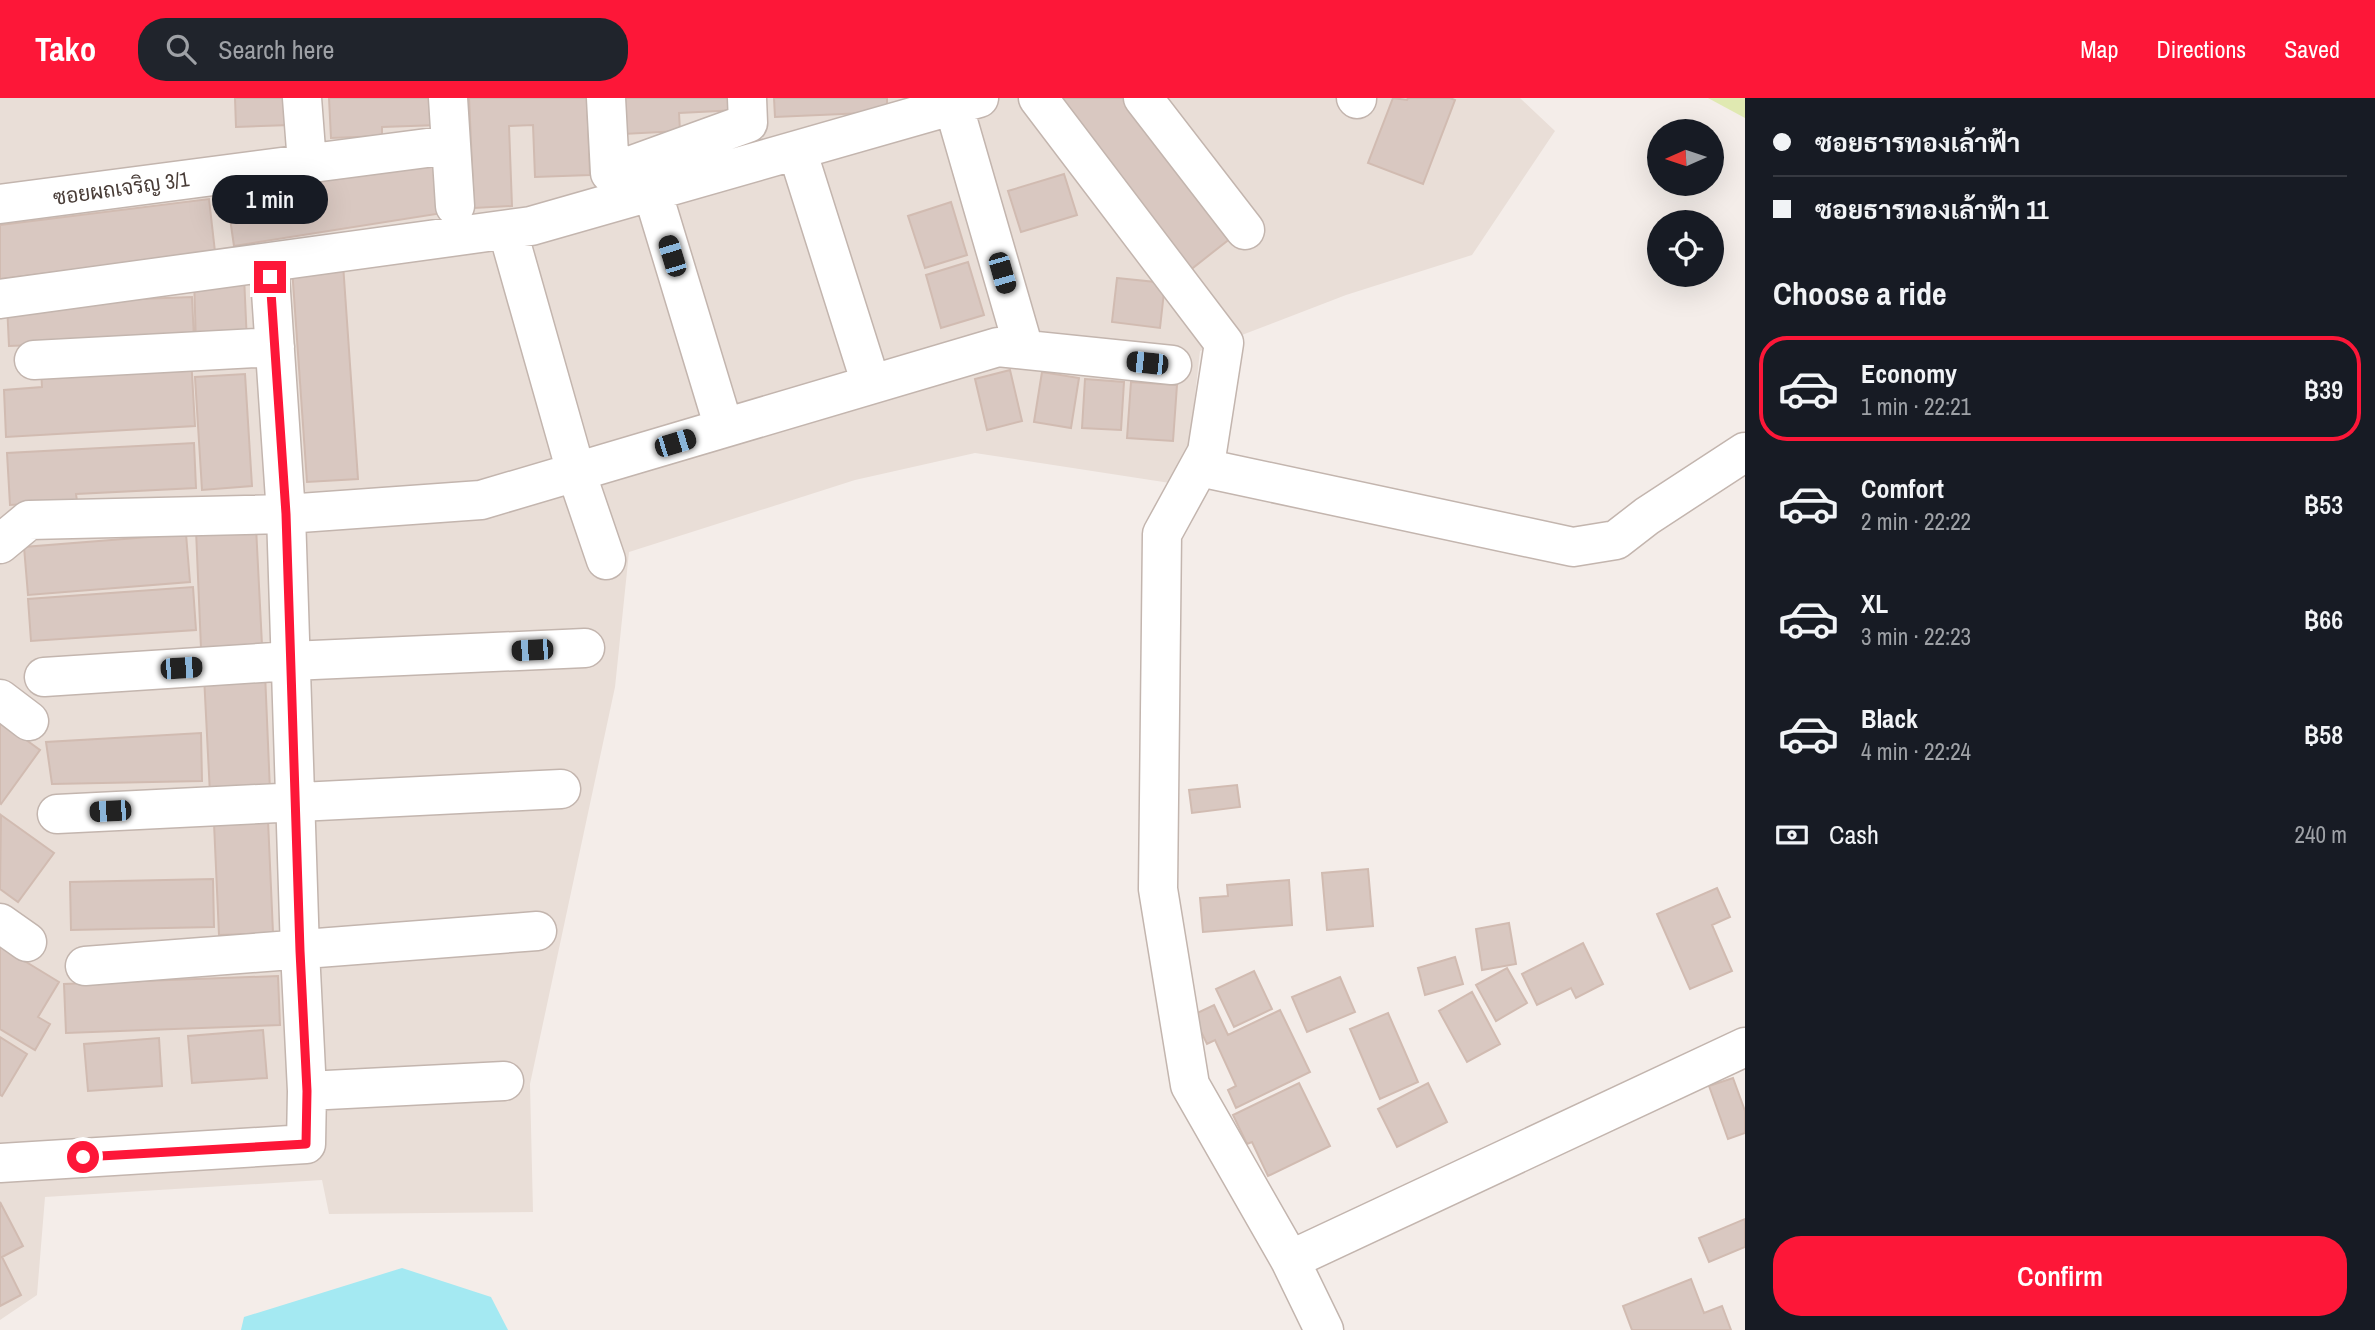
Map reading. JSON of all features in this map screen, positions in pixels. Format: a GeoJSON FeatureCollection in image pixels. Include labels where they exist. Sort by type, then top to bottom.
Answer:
{"type":"FeatureCollection","features":[{"type":"Feature","properties":{"kind":"street"},"geometry":{"type":"LineString","coordinates":[[302,98],[307,163]]}},
{"type":"Feature","properties":{"kind":"street"},"geometry":{"type":"LineString","coordinates":[[448,98],[455,206]]}},
{"type":"Feature","properties":{"kind":"street"},"geometry":{"type":"LineString","coordinates":[[606,98],[610,173],[748,111]]}},
{"type":"Feature","properties":{"kind":"street"},"geometry":{"type":"LineString","coordinates":[[1038,98],[1224,343],[1207,452],[1162,534],[1158,889],[1189,1085],[1290,1260],[1324,1330]]}},
{"type":"Feature","properties":{"kind":"street"},"geometry":{"type":"LineString","coordinates":[[1143,98],[1245,230]]}},
{"type":"Feature","properties":{"kind":"street"},"geometry":{"type":"LineString","coordinates":[[0,299],[531,226],[969,109],[1024,349]]}},
{"type":"Feature","properties":{"kind":"street","name":"ซอยผถเจริญ 3/1"},"geometry":{"type":"LineString","coordinates":[[0,204],[450,145]]}},
{"type":"Feature","properties":{"kind":"street"},"geometry":{"type":"LineString","coordinates":[[802,166],[871,384]]}},
{"type":"Feature","properties":{"kind":"street"},"geometry":{"type":"LineString","coordinates":[[657,207],[724,428]]}},
{"type":"Feature","properties":{"kind":"street"},"geometry":{"type":"LineString","coordinates":[[512,246],[576,472],[606,560]]}},
{"type":"Feature","properties":{"kind":"street"},"geometry":{"type":"LineString","coordinates":[[0,1163],[306,1144],[307,1091],[286,514],[270,277]]}},
{"type":"Feature","properties":{"kind":"street"},"geometry":{"type":"LineString","coordinates":[[34,360],[275,347]]}},
{"type":"Feature","properties":{"kind":"street"},"geometry":{"type":"LineString","coordinates":[[14,532],[481,500],[998,347],[1172,365]]}},
{"type":"Feature","properties":{"kind":"street"},"geometry":{"type":"LineString","coordinates":[[1199,467],[1573,547],[1616,540],[1647,516],[1745,452]]}},
{"type":"Feature","properties":{"kind":"street"},"geometry":{"type":"LineString","coordinates":[[44,677],[585,648]]}},
{"type":"Feature","properties":{"kind":"street"},"geometry":{"type":"LineString","coordinates":[[57,814],[561,789]]}},
{"type":"Feature","properties":{"kind":"street"},"geometry":{"type":"LineString","coordinates":[[85,966],[537,931]]}},
{"type":"Feature","properties":{"kind":"street"},"geometry":{"type":"LineString","coordinates":[[1290,1260],[1745,1047]]}},
{"type":"Feature","properties":{"kind":"street"},"geometry":{"type":"LineString","coordinates":[[307,1091],[503,1081]]}},
{"type":"Feature","properties":{"kind":"shaded area"},"geometry":{"type":"Polygon","coordinates":[[[0,98],[1520,98],[1555,131],[1472,255],[1346,295],[1200,351],[1189,448],[1170,483],[975,453],[855,480],[629,552],[615,687],[530,1084],[533,1212],[329,1214],[322,1180],[45,1197],[37,1295],[0,1320],[0,98]]]}},
{"type":"Feature","properties":{"kind":"green space"},"geometry":{"type":"Polygon","coordinates":[[[1708,98],[1745,98],[1745,118],[1708,98]]]}},
{"type":"Feature","properties":{"kind":"water"},"geometry":{"type":"Polygon","coordinates":[[[402,1268],[491,1297],[508,1330],[241,1330],[244,1317],[402,1268]]]}},
{"type":"Feature","properties":{"kind":"building"},"geometry":{"type":"Polygon","coordinates":[[[235,98],[289,98],[290,125],[236,127],[235,98]]]}},
{"type":"Feature","properties":{"kind":"building"},"geometry":{"type":"Polygon","coordinates":[[[329,98],[438,98],[439,125],[382,127],[382,136],[331,138],[329,98]]]}},
{"type":"Feature","properties":{"kind":"building"},"geometry":{"type":"Polygon","coordinates":[[[469,98],[587,98],[590,175],[535,177],[533,125],[509,126],[512,206],[474,208],[469,98]]]}},
{"type":"Feature","properties":{"kind":"building"},"geometry":{"type":"Polygon","coordinates":[[[621,98],[738,98],[738,110],[679,113],[680,131],[623,134],[621,98]]]}},
{"type":"Feature","properties":{"kind":"building"},"geometry":{"type":"Polygon","coordinates":[[[774,98],[887,98],[887,112],[775,117],[774,98]]]}},
{"type":"Feature","properties":{"kind":"building"},"geometry":{"type":"Polygon","coordinates":[[[1053,98],[1129,98],[1236,234],[1189,271],[1053,98]]]}},
{"type":"Feature","properties":{"kind":"building"},"geometry":{"type":"Polygon","coordinates":[[[1393,98],[1455,100],[1423,184],[1368,163],[1393,98]]]}},
{"type":"Feature","properties":{"kind":"building"},"geometry":{"type":"Polygon","coordinates":[[[440,158],[449,212],[234,246],[226,191],[440,158]]]}},
{"type":"Feature","properties":{"kind":"building"},"geometry":{"type":"Polygon","coordinates":[[[1064,174],[1077,215],[1021,232],[1008,191],[1064,174]]]}},
{"type":"Feature","properties":{"kind":"building"},"geometry":{"type":"Polygon","coordinates":[[[209,199],[215,252],[0,279],[0,225],[209,199]]]}},
{"type":"Feature","properties":{"kind":"building"},"geometry":{"type":"Polygon","coordinates":[[[951,202],[967,255],[925,268],[908,216],[951,202]]]}},
{"type":"Feature","properties":{"kind":"building"},"geometry":{"type":"Polygon","coordinates":[[[968,262],[984,315],[941,328],[926,275],[968,262]]]}},
{"type":"Feature","properties":{"kind":"building"},"geometry":{"type":"Polygon","coordinates":[[[343,264],[358,479],[307,482],[292,268],[343,264]]]}},
{"type":"Feature","properties":{"kind":"building"},"geometry":{"type":"Polygon","coordinates":[[[244,276],[247,343],[196,345],[194,278],[244,276]]]}},
{"type":"Feature","properties":{"kind":"building"},"geometry":{"type":"Polygon","coordinates":[[[1117,278],[1165,283],[1160,328],[1112,322],[1117,278]]]}},
{"type":"Feature","properties":{"kind":"building"},"geometry":{"type":"Polygon","coordinates":[[[192,297],[194,339],[9,346],[7,304],[192,297]]]}},
{"type":"Feature","properties":{"kind":"building"},"geometry":{"type":"Polygon","coordinates":[[[191,357],[195,426],[6,437],[4,390],[42,387],[41,369],[191,357]]]}},
{"type":"Feature","properties":{"kind":"building"},"geometry":{"type":"Polygon","coordinates":[[[1010,370],[1022,421],[987,430],[975,379],[1010,370]]]}},
{"type":"Feature","properties":{"kind":"building"},"geometry":{"type":"Polygon","coordinates":[[[1042,372],[1079,378],[1071,428],[1034,422],[1042,372]]]}},
{"type":"Feature","properties":{"kind":"building"},"geometry":{"type":"Polygon","coordinates":[[[245,374],[252,486],[202,490],[195,377],[245,374]]]}},
{"type":"Feature","properties":{"kind":"building"},"geometry":{"type":"Polygon","coordinates":[[[1085,379],[1124,382],[1121,430],[1082,428],[1085,379]]]}},
{"type":"Feature","properties":{"kind":"building"},"geometry":{"type":"Polygon","coordinates":[[[1131,382],[1177,385],[1173,441],[1127,438],[1131,382]]]}},
{"type":"Feature","properties":{"kind":"building"},"geometry":{"type":"Polygon","coordinates":[[[194,443],[196,488],[76,494],[77,501],[10,505],[7,453],[194,443]]]}},
{"type":"Feature","properties":{"kind":"building"},"geometry":{"type":"Polygon","coordinates":[[[256,527],[262,645],[201,648],[196,530],[256,527]]]}},
{"type":"Feature","properties":{"kind":"building"},"geometry":{"type":"Polygon","coordinates":[[[186,534],[190,582],[28,595],[24,547],[186,534]]]}},
{"type":"Feature","properties":{"kind":"building"},"geometry":{"type":"Polygon","coordinates":[[[193,587],[196,630],[31,641],[28,599],[193,587]]]}},
{"type":"Feature","properties":{"kind":"building"},"geometry":{"type":"Polygon","coordinates":[[[265,673],[270,791],[210,794],[204,676],[265,673]]]}},
{"type":"Feature","properties":{"kind":"building"},"geometry":{"type":"Polygon","coordinates":[[[0,721],[40,750],[1,804],[0,803],[0,721]]]}},
{"type":"Feature","properties":{"kind":"building"},"geometry":{"type":"Polygon","coordinates":[[[201,733],[202,781],[52,784],[46,742],[201,733]]]}},
{"type":"Feature","properties":{"kind":"building"},"geometry":{"type":"Polygon","coordinates":[[[1237,785],[1240,807],[1192,813],[1189,790],[1237,785]]]}},
{"type":"Feature","properties":{"kind":"building"},"geometry":{"type":"Polygon","coordinates":[[[1,815],[54,853],[18,902],[0,889],[1,815]]]}},
{"type":"Feature","properties":{"kind":"building"},"geometry":{"type":"Polygon","coordinates":[[[268,820],[273,933],[219,935],[214,823],[268,820]]]}},
{"type":"Feature","properties":{"kind":"building"},"geometry":{"type":"Polygon","coordinates":[[[1368,869],[1373,926],[1327,930],[1322,873],[1368,869]]]}},
{"type":"Feature","properties":{"kind":"building"},"geometry":{"type":"Polygon","coordinates":[[[213,879],[214,927],[71,930],[70,882],[213,879]]]}},
{"type":"Feature","properties":{"kind":"building"},"geometry":{"type":"Polygon","coordinates":[[[1289,880],[1292,925],[1203,932],[1200,898],[1228,896],[1227,885],[1289,880]]]}},
{"type":"Feature","properties":{"kind":"building"},"geometry":{"type":"Polygon","coordinates":[[[1717,888],[1730,917],[1712,925],[1732,971],[1690,989],[1657,914],[1717,888]]]}},
{"type":"Feature","properties":{"kind":"building"},"geometry":{"type":"Polygon","coordinates":[[[1509,923],[1516,964],[1482,970],[1476,929],[1509,923]]]}},
{"type":"Feature","properties":{"kind":"building"},"geometry":{"type":"Polygon","coordinates":[[[1583,943],[1603,984],[1576,998],[1571,988],[1537,1005],[1522,974],[1583,943]]]}},
{"type":"Feature","properties":{"kind":"building"},"geometry":{"type":"Polygon","coordinates":[[[0,946],[59,982],[38,1017],[50,1024],[35,1050],[0,1029],[0,946]]]}},
{"type":"Feature","properties":{"kind":"building"},"geometry":{"type":"Polygon","coordinates":[[[1455,957],[1463,984],[1425,995],[1418,968],[1455,957]]]}},
{"type":"Feature","properties":{"kind":"building"},"geometry":{"type":"Polygon","coordinates":[[[1507,968],[1527,1003],[1496,1021],[1476,985],[1507,968]]]}},
{"type":"Feature","properties":{"kind":"building"},"geometry":{"type":"Polygon","coordinates":[[[1254,971],[1272,1009],[1234,1027],[1216,989],[1254,971]]]}},
{"type":"Feature","properties":{"kind":"building"},"geometry":{"type":"Polygon","coordinates":[[[278,976],[280,1025],[66,1033],[64,984],[278,976]]]}},
{"type":"Feature","properties":{"kind":"building"},"geometry":{"type":"Polygon","coordinates":[[[1340,977],[1355,1012],[1307,1032],[1292,997],[1340,977]]]}},
{"type":"Feature","properties":{"kind":"building"},"geometry":{"type":"Polygon","coordinates":[[[1472,992],[1500,1044],[1467,1062],[1439,1011],[1472,992]]]}},
{"type":"Feature","properties":{"kind":"building"},"geometry":{"type":"Polygon","coordinates":[[[1214,1005],[1228,1035],[1280,1010],[1310,1072],[1236,1108],[1228,1090],[1236,1086],[1215,1040],[1207,1044],[1193,1015],[1214,1005]]]}},
{"type":"Feature","properties":{"kind":"building"},"geometry":{"type":"Polygon","coordinates":[[[1388,1013],[1418,1082],[1380,1099],[1350,1029],[1388,1013]]]}},
{"type":"Feature","properties":{"kind":"building"},"geometry":{"type":"Polygon","coordinates":[[[263,1030],[267,1078],[192,1083],[188,1036],[263,1030]]]}},
{"type":"Feature","properties":{"kind":"building"},"geometry":{"type":"Polygon","coordinates":[[[0,1037],[27,1054],[2,1096],[0,1095],[0,1037]]]}},
{"type":"Feature","properties":{"kind":"building"},"geometry":{"type":"Polygon","coordinates":[[[159,1038],[162,1086],[88,1091],[84,1044],[159,1038]]]}},
{"type":"Feature","properties":{"kind":"building"},"geometry":{"type":"Polygon","coordinates":[[[1733,1078],[1745,1111],[1745,1133],[1728,1139],[1709,1086],[1733,1078]]]}},
{"type":"Feature","properties":{"kind":"building"},"geometry":{"type":"Polygon","coordinates":[[[1299,1083],[1330,1146],[1268,1176],[1252,1142],[1247,1144],[1233,1115],[1299,1083]]]}},
{"type":"Feature","properties":{"kind":"building"},"geometry":{"type":"Polygon","coordinates":[[[1428,1083],[1447,1122],[1397,1147],[1378,1109],[1428,1083]]]}},
{"type":"Feature","properties":{"kind":"building"},"geometry":{"type":"Polygon","coordinates":[[[0,1202],[23,1246],[2,1257],[21,1295],[0,1306],[0,1202]]]}},
{"type":"Feature","properties":{"kind":"building"},"geometry":{"type":"Polygon","coordinates":[[[1745,1219],[1745,1247],[1709,1262],[1699,1238],[1745,1219]]]}},
{"type":"Feature","properties":{"kind":"building"},"geometry":{"type":"Polygon","coordinates":[[[1691,1279],[1704,1313],[1722,1306],[1731,1330],[1632,1330],[1623,1306],[1691,1279]]]}},
{"type":"Feature","properties":{"kind":"route"},"geometry":{"type":"LineString","coordinates":[[83,1157],[306,1144],[307,1091],[286,514],[270,277]]}}]}
